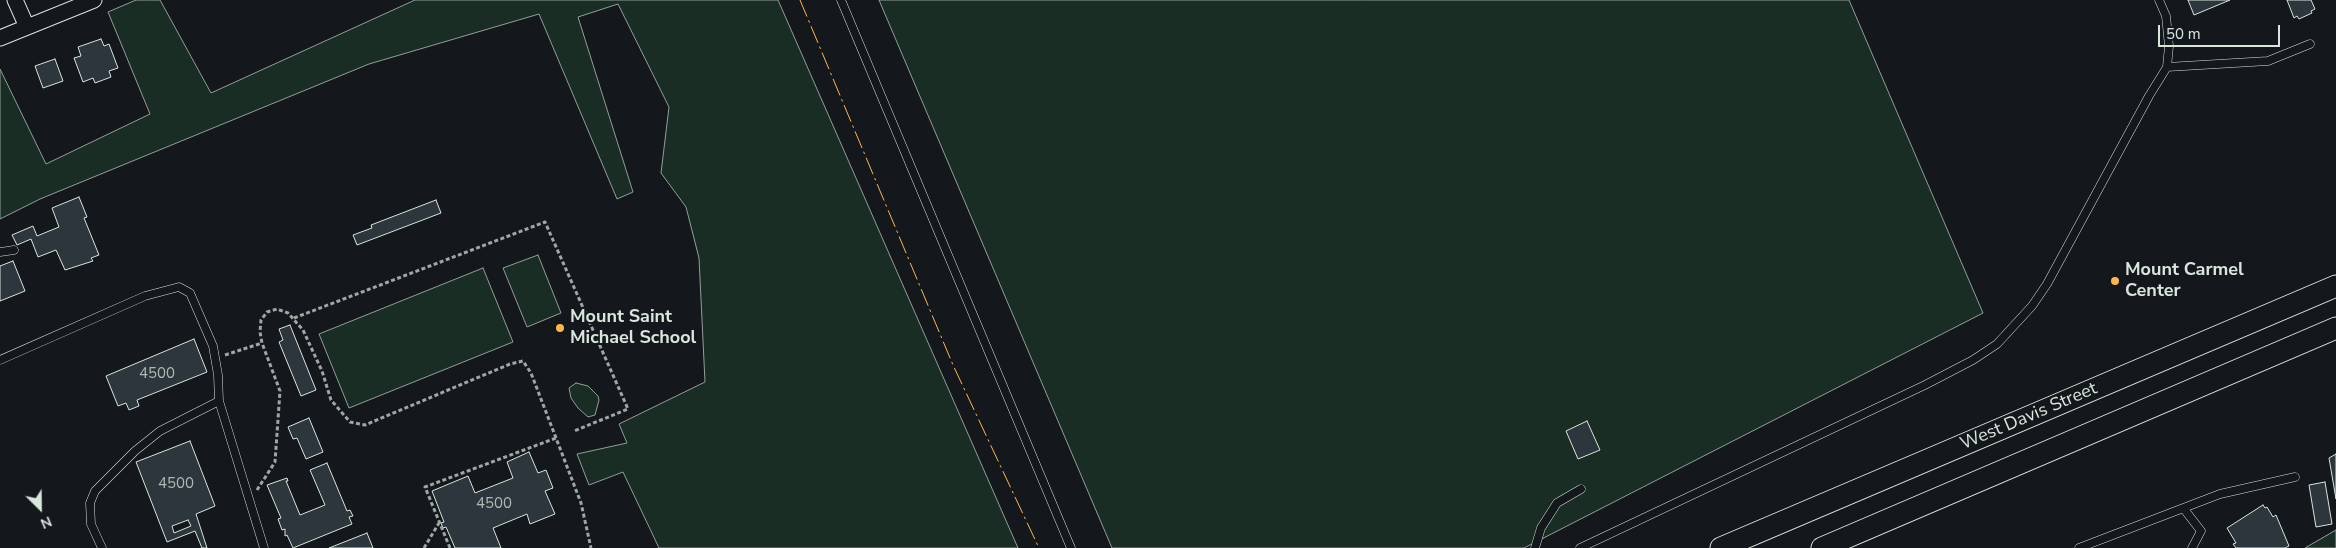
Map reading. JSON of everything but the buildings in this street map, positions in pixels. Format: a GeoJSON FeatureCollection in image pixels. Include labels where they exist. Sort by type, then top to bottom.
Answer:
{"type":"FeatureCollection","features":[{"type":"Feature","properties":{"kind":"main road","name":"West Davis Street"},"geometry":{"type":"LineString","coordinates":[[1721,548],[2336,286]]}},
{"type":"Feature","properties":{"kind":"main road"},"geometry":{"type":"LineString","coordinates":[[1822,548],[2336,328]]}},
{"type":"Feature","properties":{"kind":"street"},"geometry":{"type":"LineString","coordinates":[[15,0],[27,27]]}},
{"type":"Feature","properties":{"kind":"street"},"geometry":{"type":"LineString","coordinates":[[0,38],[94,0]]}},
{"type":"Feature","properties":{"kind":"lane"},"geometry":{"type":"LineString","coordinates":[[841,0],[1071,548]]}},
{"type":"Feature","properties":{"kind":"lane"},"geometry":{"type":"LineString","coordinates":[[1580,548],[1925,385],[1973,360],[1997,344],[2032,306],[2047,284],[2149,96],[2167,67],[2169,46],[2166,16],[2159,0]]}},
{"type":"Feature","properties":{"kind":"lane"},"geometry":{"type":"LineString","coordinates":[[2167,67],[2268,61],[2310,44]]}},
{"type":"Feature","properties":{"kind":"lane"},"geometry":{"type":"LineString","coordinates":[[0,252],[14,250]]}},
{"type":"Feature","properties":{"kind":"lane"},"geometry":{"type":"LineString","coordinates":[[0,360],[145,296],[179,287],[190,293],[213,346],[219,402],[264,548]]}},
{"type":"Feature","properties":{"kind":"lane"},"geometry":{"type":"LineString","coordinates":[[102,548],[91,524],[90,503],[95,492],[135,451],[160,431],[219,402]]}},
{"type":"Feature","properties":{"kind":"lane"},"geometry":{"type":"LineString","coordinates":[[2079,548],[2220,494],[2295,477]]}},
{"type":"Feature","properties":{"kind":"lane"},"geometry":{"type":"LineString","coordinates":[[1535,548],[1541,528],[1557,503],[1581,489]]}},
{"type":"Feature","properties":{"kind":"lane"},"geometry":{"type":"LineString","coordinates":[[2184,509],[2200,531],[2192,548]]}},
{"type":"Feature","properties":{"kind":"path"},"geometry":{"type":"LineString","coordinates":[[294,318],[545,222],[628,409],[574,431]]}},
{"type":"Feature","properties":{"kind":"path"},"geometry":{"type":"LineString","coordinates":[[251,501],[275,462],[280,391],[262,343],[261,320],[267,312],[277,309],[288,313],[303,330],[322,371],[331,400],[350,422],[365,425],[510,364],[523,361],[531,373],[581,503],[592,548]]}},
{"type":"Feature","properties":{"kind":"path"},"geometry":{"type":"LineString","coordinates":[[215,358],[262,343]]}},
{"type":"Feature","properties":{"kind":"path"},"geometry":{"type":"LineString","coordinates":[[450,548],[425,487],[556,438]]}},
{"type":"Feature","properties":{"kind":"path"},"geometry":{"type":"LineString","coordinates":[[425,548],[439,522]]}},
{"type":"Feature","properties":{"kind":"green space"},"geometry":{"type":"Polygon","coordinates":[[[136,0],[160,0],[211,93],[415,0],[778,0],[1018,548],[659,548],[623,472],[589,485],[577,454],[627,443],[619,424],[705,382],[699,258],[686,207],[661,173],[669,107],[618,4],[578,17],[633,192],[617,199],[539,14],[369,64],[40,199],[0,219],[0,69],[46,164],[150,114],[108,12],[136,0]]]}},
{"type":"Feature","properties":{"kind":"green space"},"geometry":{"type":"Polygon","coordinates":[[[879,0],[1849,0],[1983,313],[1524,548],[1112,548],[879,0]]]}},
{"type":"Feature","properties":{"kind":"green space"},"geometry":{"type":"Polygon","coordinates":[[[538,255],[561,313],[527,327],[503,268],[538,255]]]}},
{"type":"Feature","properties":{"kind":"green space"},"geometry":{"type":"Polygon","coordinates":[[[483,268],[513,342],[349,408],[319,334],[483,268]]]}},
{"type":"Feature","properties":{"kind":"green space"},"geometry":{"type":"Polygon","coordinates":[[[576,383],[588,386],[598,396],[599,400],[595,415],[588,417],[571,398],[569,388],[576,383]]]}},
{"type":"Feature","properties":{"kind":"green space"},"geometry":{"type":"Polygon","coordinates":[[[2336,530],[2336,548],[2305,548],[2336,530]]]}},
{"type":"Feature","properties":{"kind":"power"},"geometry":{"type":"LineString","coordinates":[[800,0],[953,365],[1039,548]]}},
{"type":"Feature","properties":{"kind":"place","name":"Mount Carmel Center"},"geometry":{"type":"Point","coordinates":[2115,281]}},
{"type":"Feature","properties":{"kind":"place","name":"Mount Saint Michael School"},"geometry":{"type":"Point","coordinates":[560,328]}}]}
